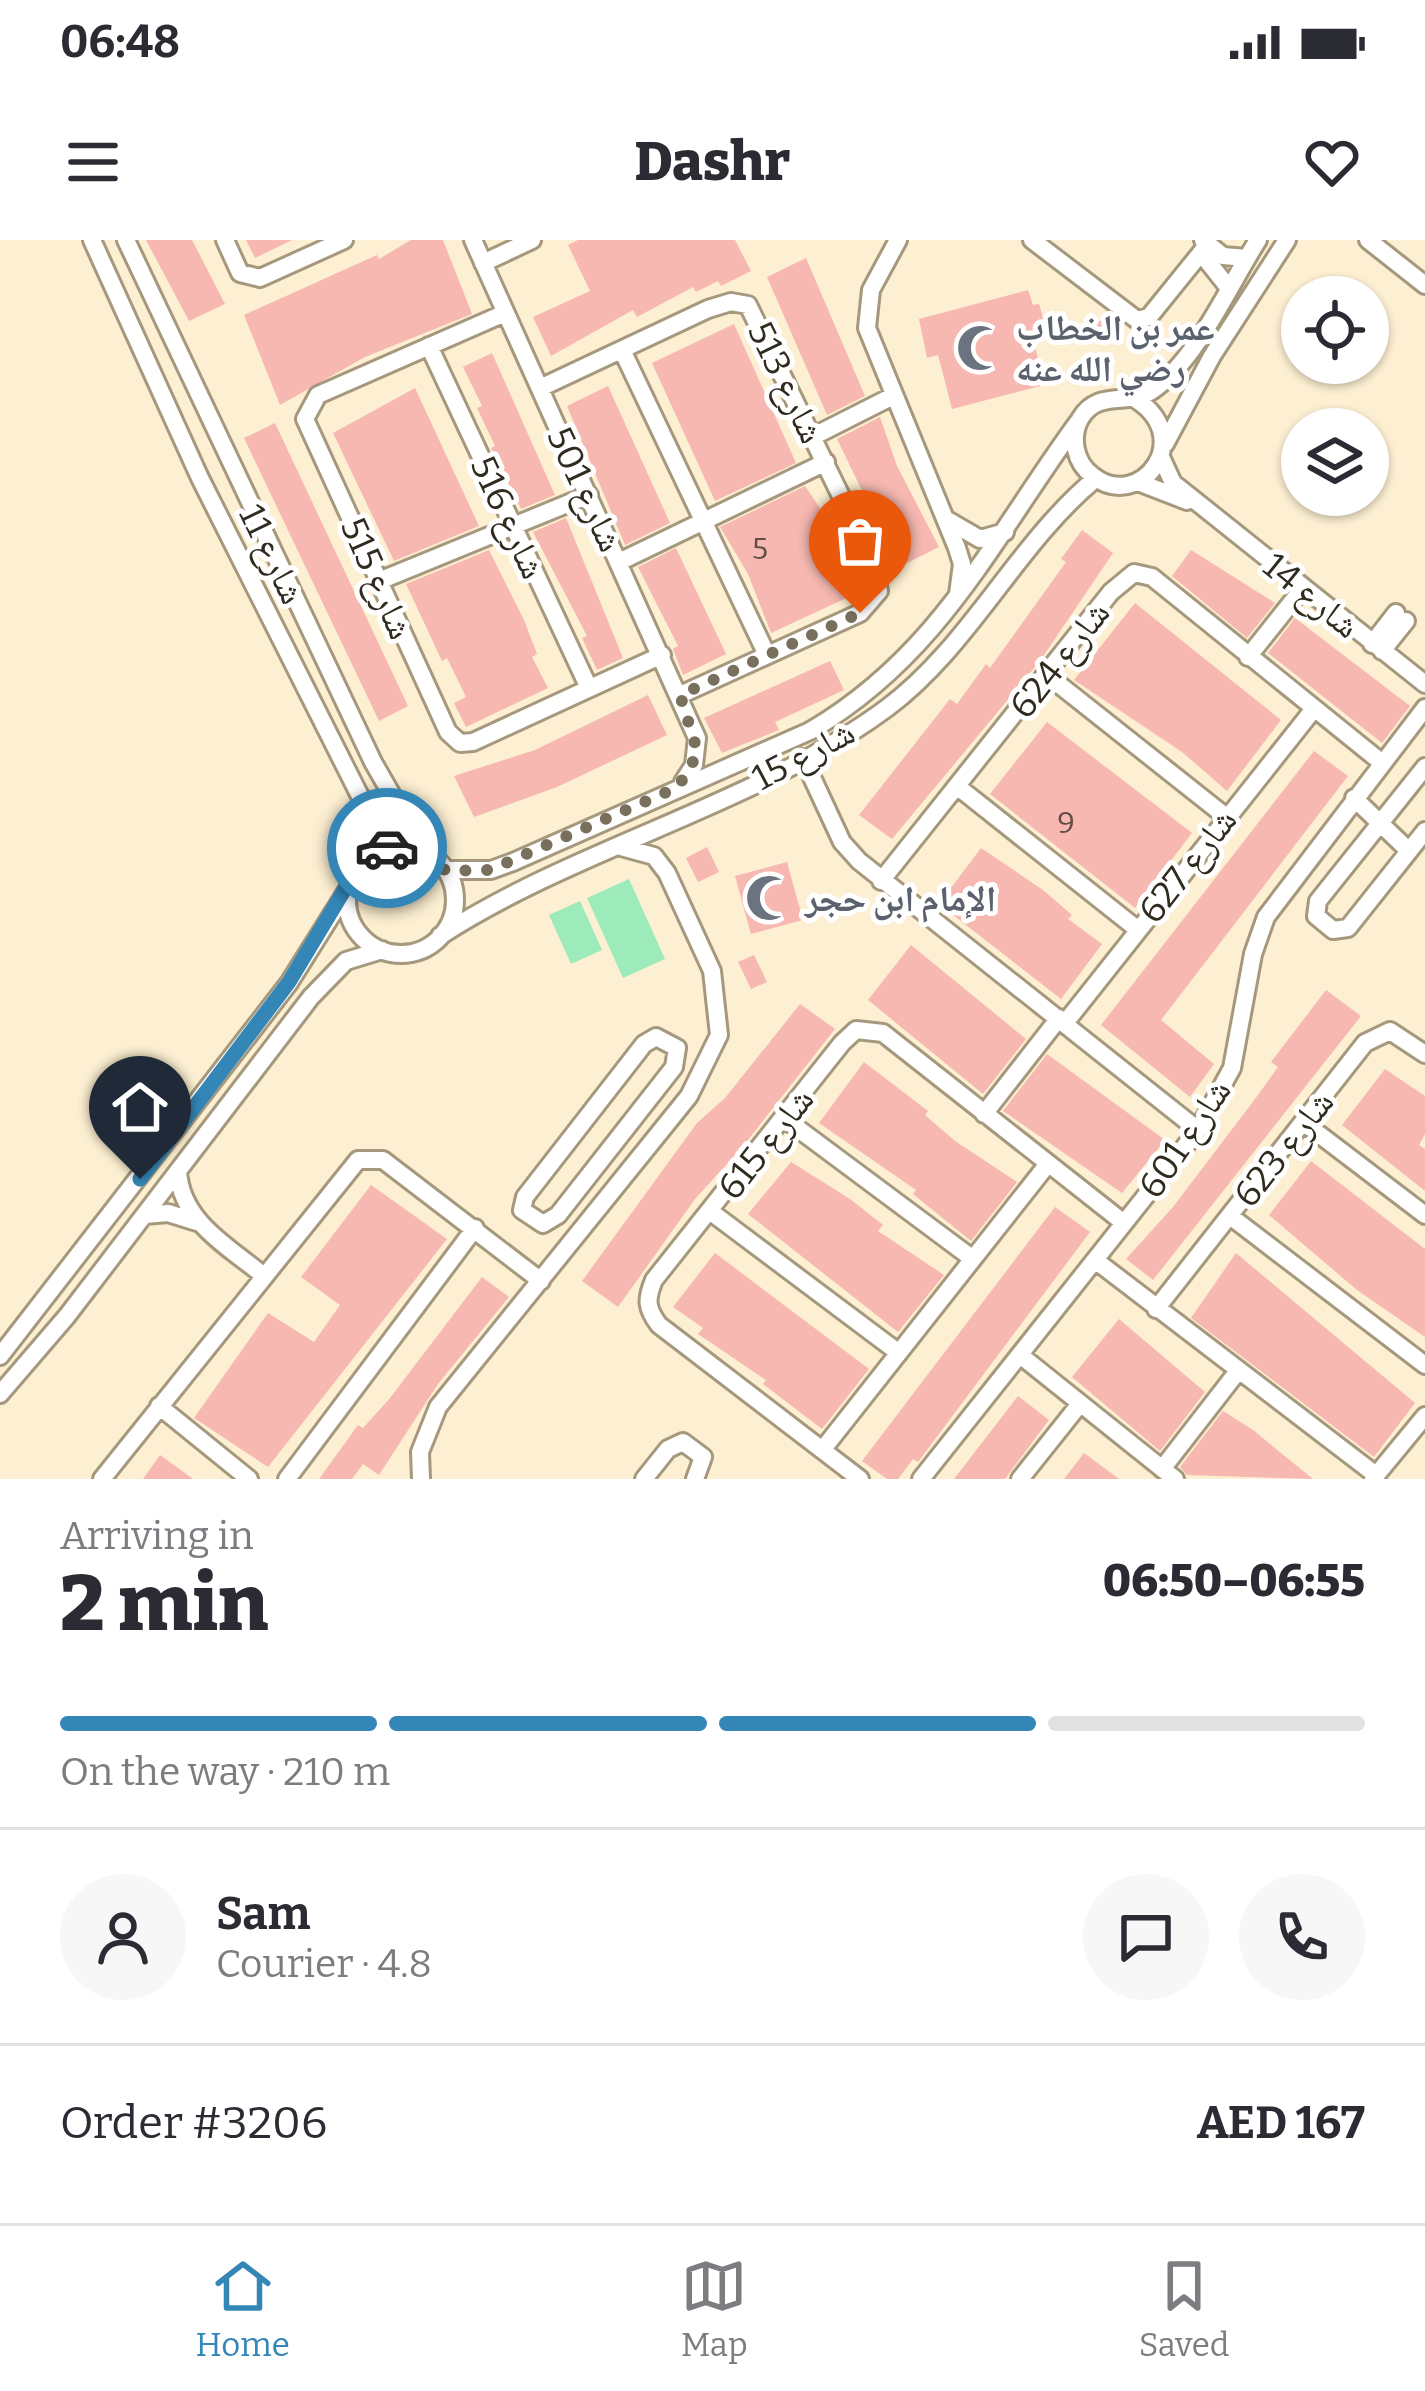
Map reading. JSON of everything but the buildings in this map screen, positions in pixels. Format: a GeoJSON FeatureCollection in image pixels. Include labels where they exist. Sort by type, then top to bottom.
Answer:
{"type":"FeatureCollection","features":[{"type":"Feature","properties":{"kind":"street","name":"شارع 11"},"geometry":{"type":"LineString","coordinates":[[92,240],[178,428],[366,808],[370,842],[360,864]]}},
{"type":"Feature","properties":{"kind":"street","name":"شارع 11"},"geometry":{"type":"LineString","coordinates":[[126,240],[373,762],[413,832],[441,865]]}},
{"type":"Feature","properties":{"kind":"street"},"geometry":{"type":"LineString","coordinates":[[225,240],[240,273],[260,278],[344,240]]}},
{"type":"Feature","properties":{"kind":"street","name":"شارع 501"},"geometry":{"type":"LineString","coordinates":[[473,240],[697,738]]}},
{"type":"Feature","properties":{"kind":"street"},"geometry":{"type":"LineString","coordinates":[[483,263],[532,240]]}},
{"type":"Feature","properties":{"kind":"street"},"geometry":{"type":"LineString","coordinates":[[898,240],[879,269],[866,310],[873,348],[962,564],[957,601]]}},
{"type":"Feature","properties":{"kind":"street"},"geometry":{"type":"LineString","coordinates":[[1032,240],[1136,320],[1149,317],[1204,246]]}},
{"type":"Feature","properties":{"kind":"street"},"geometry":{"type":"LineString","coordinates":[[1132,397],[1168,378],[1258,240]]}},
{"type":"Feature","properties":{"kind":"street"},"geometry":{"type":"LineString","coordinates":[[1163,450],[1161,424],[1150,407],[1132,397],[1111,396],[1092,405],[1078,422],[1074,443],[1080,464],[1095,479],[1116,486],[1138,482],[1163,450],[1212,356],[1287,240]]}},
{"type":"Feature","properties":{"kind":"street"},"geometry":{"type":"LineString","coordinates":[[1378,243],[1425,285]]}},
{"type":"Feature","properties":{"kind":"street"},"geometry":{"type":"LineString","coordinates":[[1204,246],[1230,258],[1246,257]]}},
{"type":"Feature","properties":{"kind":"street"},"geometry":{"type":"LineString","coordinates":[[1204,246],[1228,287]]}},
{"type":"Feature","properties":{"kind":"street"},"geometry":{"type":"LineString","coordinates":[[103,265],[128,294],[159,363],[170,366],[181,358]]}},
{"type":"Feature","properties":{"kind":"street","name":"شارع 513"},"geometry":{"type":"LineString","coordinates":[[540,388],[707,309],[731,302],[748,305],[880,578],[879,591],[860,613],[680,695]]}},
{"type":"Feature","properties":{"kind":"street","name":"شارع 515"},"geometry":{"type":"LineString","coordinates":[[505,313],[318,395],[305,419],[448,732],[460,742],[473,742],[662,656]]}},
{"type":"Feature","properties":{"kind":"street","name":"شارع 516"},"geometry":{"type":"LineString","coordinates":[[430,346],[589,688]]}},
{"type":"Feature","properties":{"kind":"street"},"geometry":{"type":"LineString","coordinates":[[622,350],[767,655]]}},
{"type":"Feature","properties":{"kind":"street"},"geometry":{"type":"LineString","coordinates":[[814,436],[893,396]]}},
{"type":"Feature","properties":{"kind":"street"},"geometry":{"type":"LineString","coordinates":[[178,428],[191,416],[201,421],[231,485],[257,521]]}},
{"type":"Feature","properties":{"kind":"street","name":"شارع 15"},"geometry":{"type":"LineString","coordinates":[[441,865],[490,870],[810,731],[876,689],[957,601],[1078,422]]}},
{"type":"Feature","properties":{"kind":"street","name":"شارع 14"},"geometry":{"type":"LineString","coordinates":[[1163,450],[1173,483],[1425,684]]}},
{"type":"Feature","properties":{"kind":"street"},"geometry":{"type":"LineString","coordinates":[[619,562],[826,461]]}},
{"type":"Feature","properties":{"kind":"street","name":"شارع 15"},"geometry":{"type":"LineString","coordinates":[[440,936],[498,898],[803,758],[888,707],[916,682],[1045,528],[1095,479]]}},
{"type":"Feature","properties":{"kind":"street","name":"شارع 14"},"geometry":{"type":"LineString","coordinates":[[1138,482],[1199,504]]}},
{"type":"Feature","properties":{"kind":"street"},"geometry":{"type":"LineString","coordinates":[[379,581],[589,495]]}},
{"type":"Feature","properties":{"kind":"street"},"geometry":{"type":"LineString","coordinates":[[944,517],[968,536],[980,539],[1005,532]]}},
{"type":"Feature","properties":{"kind":"street","name":"شارع 624"},"geometry":{"type":"LineString","coordinates":[[881,881],[1111,592],[1134,573],[1152,577],[1381,762]]}},
{"type":"Feature","properties":{"kind":"street"},"geometry":{"type":"LineString","coordinates":[[1248,657],[1303,587]]}},
{"type":"Feature","properties":{"kind":"street"},"geometry":{"type":"LineString","coordinates":[[1377,648],[1401,617]]}},
{"type":"Feature","properties":{"kind":"street"},"geometry":{"type":"LineString","coordinates":[[1047,675],[1225,816]]}},
{"type":"Feature","properties":{"kind":"street","name":"شارع 601"},"geometry":{"type":"LineString","coordinates":[[921,1479],[1198,1130],[1232,1068],[1257,934],[1425,708]]}},
{"type":"Feature","properties":{"kind":"street","name":"شارع 627"},"geometry":{"type":"LineString","coordinates":[[984,1114],[1313,710]]}},
{"type":"Feature","properties":{"kind":"street"},"geometry":{"type":"LineString","coordinates":[[697,738],[717,755],[742,759]]}},
{"type":"Feature","properties":{"kind":"street"},"geometry":{"type":"LineString","coordinates":[[678,787],[694,765],[697,738]]}},
{"type":"Feature","properties":{"kind":"street"},"geometry":{"type":"LineString","coordinates":[[803,758],[842,842],[881,881],[1198,1130]]}},
{"type":"Feature","properties":{"kind":"street"},"geometry":{"type":"LineString","coordinates":[[1425,767],[1315,909],[1316,916],[1333,930],[1348,928],[1425,831]]}},
{"type":"Feature","properties":{"kind":"street"},"geometry":{"type":"LineString","coordinates":[[958,787],[1137,929]]}},
{"type":"Feature","properties":{"kind":"street"},"geometry":{"type":"LineString","coordinates":[[1350,804],[1409,851]]}},
{"type":"Feature","properties":{"kind":"street"},"geometry":{"type":"LineString","coordinates":[[668,874],[668,834],[689,812]]}},
{"type":"Feature","properties":{"kind":"street"},"geometry":{"type":"LineString","coordinates":[[0,1356],[289,982],[360,864],[373,853],[406,846],[441,865],[454,904],[440,936],[413,952],[357,954],[338,967],[0,1394]]}},
{"type":"Feature","properties":{"kind":"street"},"geometry":{"type":"LineString","coordinates":[[421,1479],[420,1452],[438,1408],[689,1096],[719,1035],[712,971],[668,874],[640,848],[614,846]]}},
{"type":"Feature","properties":{"kind":"street"},"geometry":{"type":"LineString","coordinates":[[348,889],[350,919],[368,943],[382,950]]}},
{"type":"Feature","properties":{"kind":"street","name":"شارع 615"},"geometry":{"type":"LineString","coordinates":[[860,1479],[649,1312],[654,1280],[842,1042],[856,1030],[883,1033],[1124,1223]]}},
{"type":"Feature","properties":{"kind":"street","name":"شارع 623"},"geometry":{"type":"LineString","coordinates":[[1156,1309],[1378,1033],[1404,1037],[1425,1054]]}},
{"type":"Feature","properties":{"kind":"street"},"geometry":{"type":"LineString","coordinates":[[664,1038],[677,1048],[677,1061],[615,1142],[551,1221],[536,1224],[525,1216],[525,1197],[644,1043],[664,1038]]}},
{"type":"Feature","properties":{"kind":"street"},"geometry":{"type":"LineString","coordinates":[[785,1119],[973,1259]]}},
{"type":"Feature","properties":{"kind":"street"},"geometry":{"type":"LineString","coordinates":[[1303,1122],[1425,1215]]}},
{"type":"Feature","properties":{"kind":"street"},"geometry":{"type":"LineString","coordinates":[[615,1142],[649,1147]]}},
{"type":"Feature","properties":{"kind":"street"},"geometry":{"type":"LineString","coordinates":[[615,1142],[629,1171]]}},
{"type":"Feature","properties":{"kind":"street"},"geometry":{"type":"LineString","coordinates":[[102,1479],[341,1175],[372,1156],[541,1281]]}},
{"type":"Feature","properties":{"kind":"street"},"geometry":{"type":"LineString","coordinates":[[823,1449],[1047,1166]]}},
{"type":"Feature","properties":{"kind":"street"},"geometry":{"type":"LineString","coordinates":[[178,1172],[179,1197],[199,1222],[263,1275]]}},
{"type":"Feature","properties":{"kind":"street"},"geometry":{"type":"LineString","coordinates":[[711,1212],[899,1353]]}},
{"type":"Feature","properties":{"kind":"street"},"geometry":{"type":"LineString","coordinates":[[145,1215],[168,1213],[199,1222]]}},
{"type":"Feature","properties":{"kind":"street"},"geometry":{"type":"LineString","coordinates":[[1230,1216],[1425,1365]]}},
{"type":"Feature","properties":{"kind":"street"},"geometry":{"type":"LineString","coordinates":[[287,1479],[475,1228]]}},
{"type":"Feature","properties":{"kind":"street"},"geometry":{"type":"LineString","coordinates":[[1095,1260],[1374,1477],[1425,1416]]}},
{"type":"Feature","properties":{"kind":"street"},"geometry":{"type":"LineString","coordinates":[[1020,1354],[1168,1474],[1238,1371]]}},
{"type":"Feature","properties":{"kind":"street"},"geometry":{"type":"LineString","coordinates":[[1020,1479],[1079,1405]]}},
{"type":"Feature","properties":{"kind":"street"},"geometry":{"type":"LineString","coordinates":[[159,1406],[249,1479]]}},
{"type":"Feature","properties":{"kind":"street"},"geometry":{"type":"LineString","coordinates":[[644,1479],[668,1449],[683,1442],[703,1457],[695,1479]]}},
{"type":"Feature","properties":{"kind":"green space"},"geometry":{"type":"Polygon","coordinates":[[[629,879],[665,959],[623,978],[587,898],[629,879]]]}},
{"type":"Feature","properties":{"kind":"green space"},"geometry":{"type":"Polygon","coordinates":[[[580,901],[602,950],[571,964],[549,915],[580,901]]]}},
{"type":"Feature","properties":{"kind":"way so far"},"geometry":{"type":"LineString","coordinates":[[387,848],[422,850],[446,871],[490,870],[678,787],[689,776],[698,753],[680,695],[860,613]]}},
{"type":"Feature","properties":{"kind":"place","name":"عمر بن الخطاب رضي الله عنه"},"geometry":{"type":"Point","coordinates":[980,348]}},
{"type":"Feature","properties":{"kind":"place","name":"الإمام ابن حجر"},"geometry":{"type":"Point","coordinates":[769,898]}},
{"type":"Feature","properties":{"kind":"route"},"geometry":{"type":"LineString","coordinates":[[140,1179],[289,982],[360,864],[387,848]]}}]}
